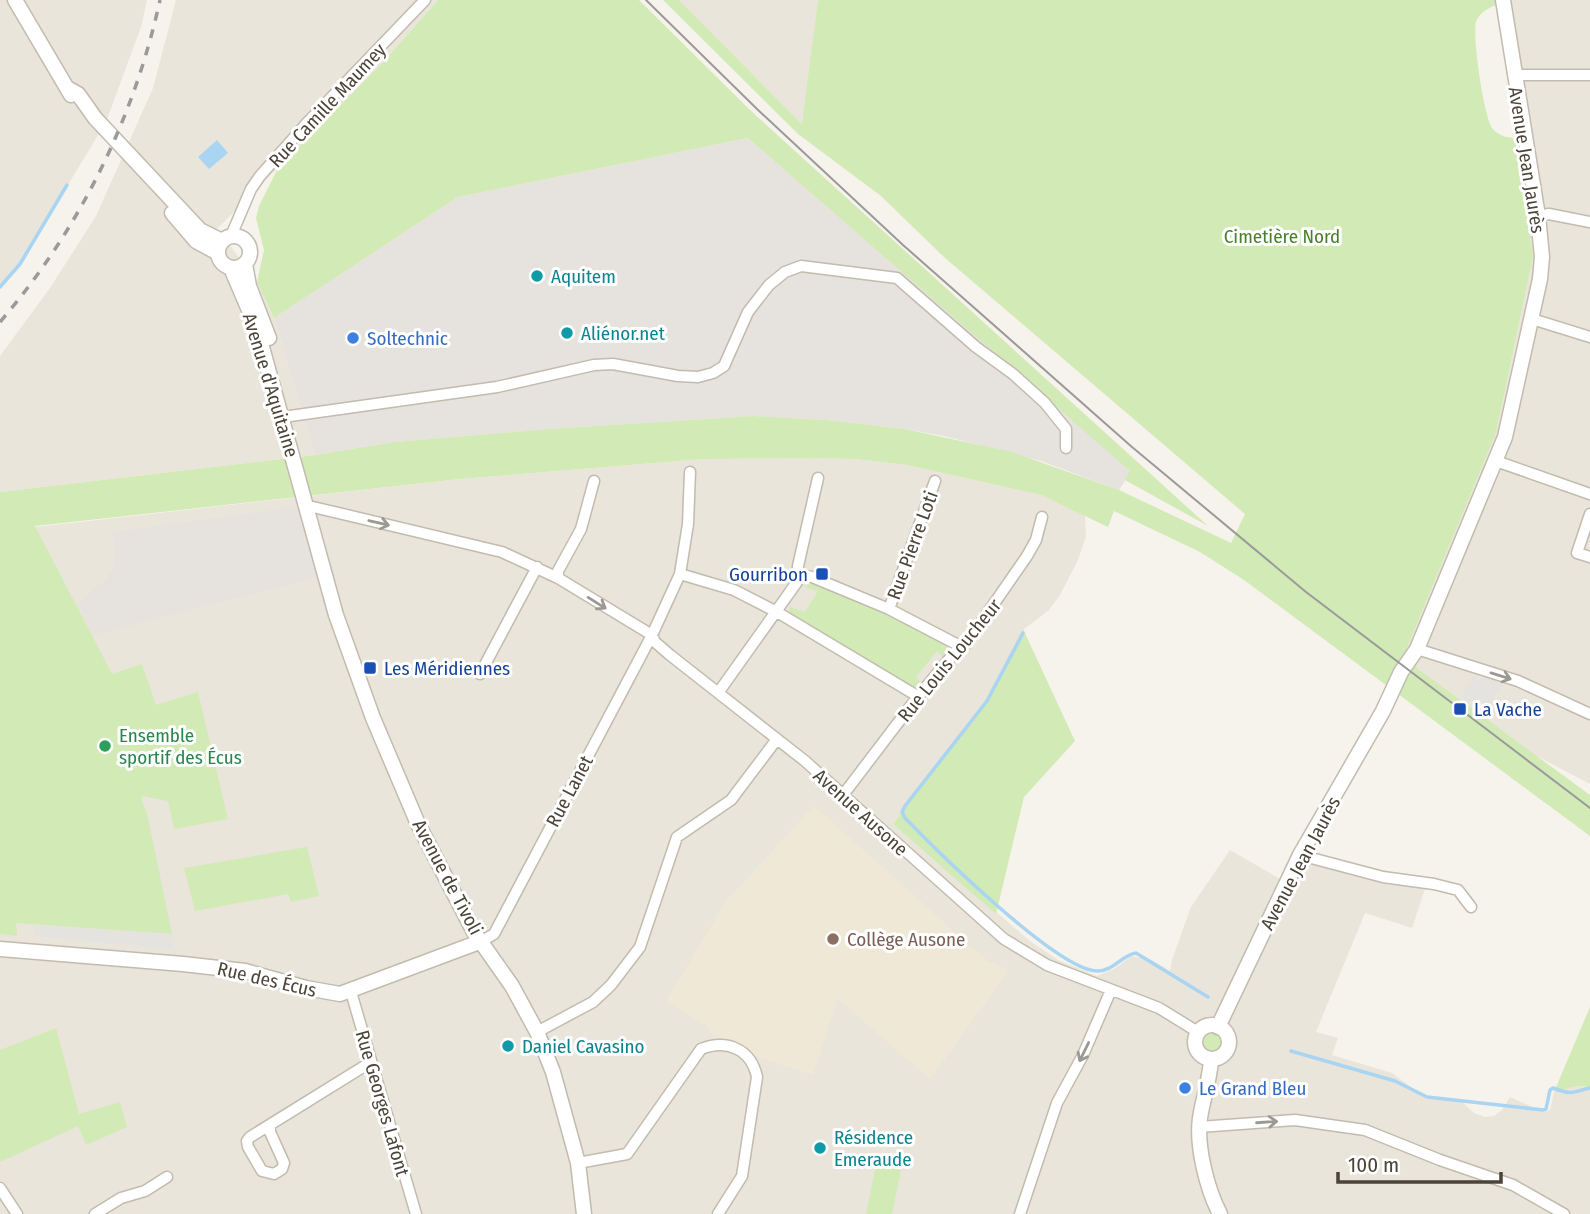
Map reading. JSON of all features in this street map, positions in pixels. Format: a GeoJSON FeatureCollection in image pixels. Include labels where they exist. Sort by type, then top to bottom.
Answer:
{"type":"FeatureCollection","features":[{"type":"Feature","properties":{"kind":"street"},"geometry":{"type":"LineString","coordinates":[[15,0],[81,110],[95,118],[201,230],[228,241],[221,261],[238,266]]}},
{"type":"Feature","properties":{"kind":"street","name":"Rue Camille Maumey"},"geometry":{"type":"LineString","coordinates":[[228,241],[251,189],[260,176],[425,0]]}},
{"type":"Feature","properties":{"kind":"street","name":"Avenue Jean Jaurès"},"geometry":{"type":"LineString","coordinates":[[1218,1027],[1300,855],[1388,702],[1395,696],[1413,667],[1417,649],[1496,461],[1508,425],[1541,268],[1538,216],[1503,0]]}},
{"type":"Feature","properties":{"kind":"street"},"geometry":{"type":"LineString","coordinates":[[1514,75],[1590,75]]}},
{"type":"Feature","properties":{"kind":"street"},"geometry":{"type":"LineString","coordinates":[[1538,216],[1549,214],[1590,222]]}},
{"type":"Feature","properties":{"kind":"street","name":"Avenue d'Aquitaine"},"geometry":{"type":"LineString","coordinates":[[228,241],[250,250],[238,266],[263,320],[310,506]]}},
{"type":"Feature","properties":{"kind":"street"},"geometry":{"type":"LineString","coordinates":[[285,413],[497,387],[613,363],[678,376],[698,377],[713,373],[724,366],[748,312],[769,285],[785,272],[802,265],[897,278],[1045,403],[1066,429],[1066,448]]}},
{"type":"Feature","properties":{"kind":"street"},"geometry":{"type":"LineString","coordinates":[[1532,319],[1590,337]]}},
{"type":"Feature","properties":{"kind":"street","name":"Avenue d'Aquitaine"},"geometry":{"type":"LineString","coordinates":[[285,413],[302,458]]}},
{"type":"Feature","properties":{"kind":"street","name":"Avenue de Tivoli"},"geometry":{"type":"LineString","coordinates":[[302,458],[309,483],[314,536],[352,660],[418,824],[474,932],[512,986],[537,1032],[553,1072],[578,1163],[584,1214]]}},
{"type":"Feature","properties":{"kind":"street"},"geometry":{"type":"LineString","coordinates":[[1496,461],[1590,494]]}},
{"type":"Feature","properties":{"kind":"street","name":"Rue Lanet"},"geometry":{"type":"LineString","coordinates":[[482,941],[494,934],[652,635],[680,574],[688,524],[690,472]]}},
{"type":"Feature","properties":{"kind":"street"},"geometry":{"type":"LineString","coordinates":[[718,693],[797,582],[818,478]]}},
{"type":"Feature","properties":{"kind":"street"},"geometry":{"type":"LineString","coordinates":[[558,578],[558,571],[581,529],[594,481]]}},
{"type":"Feature","properties":{"kind":"street","name":"Rue Pierre Loti"},"geometry":{"type":"LineString","coordinates":[[889,609],[935,481]]}},
{"type":"Feature","properties":{"kind":"street","name":"Avenue Ausone"},"geometry":{"type":"LineString","coordinates":[[310,506],[502,552],[558,578],[652,635],[662,648],[843,795],[1004,939],[1047,965],[1159,1008],[1198,1032]]}},
{"type":"Feature","properties":{"kind":"street"},"geometry":{"type":"LineString","coordinates":[[1590,514],[1577,553],[1590,557]]}},
{"type":"Feature","properties":{"kind":"street","name":"Rue Louis Loucheur"},"geometry":{"type":"LineString","coordinates":[[843,795],[960,646],[966,644],[1027,556],[1036,540],[1042,517]]}},
{"type":"Feature","properties":{"kind":"street"},"geometry":{"type":"LineString","coordinates":[[480,674],[537,567]]}},
{"type":"Feature","properties":{"kind":"street"},"geometry":{"type":"LineString","coordinates":[[680,574],[734,590],[777,612],[919,697]]}},
{"type":"Feature","properties":{"kind":"street"},"geometry":{"type":"LineString","coordinates":[[797,574],[812,577],[889,609],[960,646]]}},
{"type":"Feature","properties":{"kind":"street"},"geometry":{"type":"LineString","coordinates":[[1417,649],[1518,681],[1590,714]]}},
{"type":"Feature","properties":{"kind":"street"},"geometry":{"type":"LineString","coordinates":[[537,1032],[593,1002],[611,985],[640,947],[677,838],[731,800],[777,739]]}},
{"type":"Feature","properties":{"kind":"street"},"geometry":{"type":"LineString","coordinates":[[1300,855],[1383,877],[1434,884],[1458,891],[1471,907]]}},
{"type":"Feature","properties":{"kind":"street","name":"Rue des Écus"},"geometry":{"type":"LineString","coordinates":[[0,949],[245,971],[333,994],[351,992],[482,941]]}},
{"type":"Feature","properties":{"kind":"street"},"geometry":{"type":"LineString","coordinates":[[1020,1214],[1057,1103],[1083,1055],[1111,990]]}},
{"type":"Feature","properties":{"kind":"street","name":"Rue Georges Lafont"},"geometry":{"type":"LineString","coordinates":[[351,992],[416,1214]]}},
{"type":"Feature","properties":{"kind":"street"},"geometry":{"type":"LineString","coordinates":[[1207,1026],[1218,1027],[1226,1034],[1228,1045],[1223,1055],[1211,1059],[1202,1056],[1196,1049],[1198,1032],[1207,1026]]}},
{"type":"Feature","properties":{"kind":"street"},"geometry":{"type":"LineString","coordinates":[[578,1163],[627,1154],[701,1049],[717,1044],[735,1048],[747,1054],[757,1077],[743,1176],[718,1214]]}},
{"type":"Feature","properties":{"kind":"street"},"geometry":{"type":"LineString","coordinates":[[1211,1059],[1210,1077],[1199,1127],[1209,1190],[1220,1214]]}},
{"type":"Feature","properties":{"kind":"street"},"geometry":{"type":"LineString","coordinates":[[270,1126],[371,1062]]}},
{"type":"Feature","properties":{"kind":"street"},"geometry":{"type":"LineString","coordinates":[[1199,1127],[1295,1120],[1365,1130],[1514,1185],[1564,1214]]}},
{"type":"Feature","properties":{"kind":"street"},"geometry":{"type":"LineString","coordinates":[[94,1214],[121,1198],[145,1191],[167,1177]]}},
{"type":"Feature","properties":{"kind":"street"},"geometry":{"type":"LineString","coordinates":[[0,1188],[17,1214]]}},
{"type":"Feature","properties":{"kind":"shaded area"},"geometry":{"type":"Polygon","coordinates":[[[0,0],[147,0],[141,27],[106,122],[20,264],[0,287],[0,0]]]}},
{"type":"Feature","properties":{"kind":"shaded area"},"geometry":{"type":"Polygon","coordinates":[[[176,0],[438,0],[386,59],[216,230],[257,282],[274,318],[315,455],[0,492],[0,356],[50,288],[96,216],[153,88],[176,0]]]}},
{"type":"Feature","properties":{"kind":"shaded area"},"geometry":{"type":"Polygon","coordinates":[[[679,0],[818,0],[803,125],[679,0]]]}},
{"type":"Feature","properties":{"kind":"shaded area"},"geometry":{"type":"Polygon","coordinates":[[[1496,0],[1590,0],[1590,784],[1529,752],[1418,669],[1406,650],[1496,433],[1533,257],[1496,0]]]}},
{"type":"Feature","properties":{"kind":"shaded area"},"geometry":{"type":"Polygon","coordinates":[[[748,138],[1131,471],[1119,490],[1041,461],[944,436],[826,420],[753,416],[394,442],[315,455],[274,318],[458,197],[748,138]]]}},
{"type":"Feature","properties":{"kind":"shaded area"},"geometry":{"type":"Polygon","coordinates":[[[703,459],[855,459],[907,465],[1041,495],[1085,515],[1086,536],[1078,560],[1060,595],[1049,610],[1023,630],[986,699],[893,824],[1030,941],[1058,960],[1097,976],[1114,969],[1131,956],[1152,960],[1170,971],[1191,907],[1230,850],[1280,879],[1299,848],[1383,873],[1428,880],[1412,928],[1365,913],[1316,1032],[1338,1038],[1332,1055],[1392,1073],[1427,1099],[1460,1100],[1474,1113],[1485,1117],[1494,1116],[1502,1110],[1510,1097],[1544,1112],[1550,1110],[1554,1092],[1577,1086],[1590,1087],[1590,1214],[0,1214],[0,531],[460,479],[703,459]]]}},
{"type":"Feature","properties":{"kind":"shaded area"},"geometry":{"type":"Polygon","coordinates":[[[298,507],[318,577],[93,635],[77,604],[106,579],[114,565],[112,532],[298,507]]]}},
{"type":"Feature","properties":{"kind":"shaded area"},"geometry":{"type":"Polygon","coordinates":[[[1483,675],[1502,685],[1484,715],[1461,698],[1473,676],[1479,679],[1483,675]]]}},
{"type":"Feature","properties":{"kind":"shaded area","name":"Collège Ausone"},"geometry":{"type":"Polygon","coordinates":[[[814,806],[987,961],[1009,970],[930,1079],[838,999],[813,1075],[755,1056],[735,1041],[716,1038],[705,1025],[667,1000],[726,901],[814,806]]]}},
{"type":"Feature","properties":{"kind":"shaded area"},"geometry":{"type":"Polygon","coordinates":[[[33,925],[172,934],[173,950],[35,936],[33,925]]]}},
{"type":"Feature","properties":{"kind":"green space"},"geometry":{"type":"Polygon","coordinates":[[[438,0],[639,0],[751,111],[1208,526],[1125,480],[1130,471],[748,138],[458,197],[274,318],[257,282],[264,250],[256,218],[278,168],[386,59],[438,0]]]}},
{"type":"Feature","properties":{"kind":"green space","name":"Cimetière Nord"},"geometry":{"type":"Polygon","coordinates":[[[663,0],[679,0],[802,124],[818,0],[1495,0],[1496,5],[1484,11],[1476,22],[1480,77],[1486,110],[1493,129],[1504,136],[1517,138],[1533,257],[1496,433],[1406,650],[1418,669],[1590,795],[1590,836],[1244,580],[1200,552],[1114,511],[1108,527],[1041,495],[907,465],[855,459],[703,459],[460,479],[35,526],[112,674],[142,664],[156,705],[198,692],[228,819],[174,829],[168,801],[143,796],[141,799],[147,813],[172,934],[16,923],[17,936],[0,934],[0,492],[315,455],[394,442],[753,416],[826,420],[905,429],[1012,452],[1119,490],[1231,543],[1245,514],[945,258],[881,196],[798,134],[663,0]]]}},
{"type":"Feature","properties":{"kind":"green space"},"geometry":{"type":"Polygon","coordinates":[[[812,583],[847,596],[944,643],[948,653],[944,658],[937,651],[916,677],[923,685],[914,687],[790,613],[789,607],[805,612],[818,591],[804,587],[812,583]]]}},
{"type":"Feature","properties":{"kind":"green space"},"geometry":{"type":"Polygon","coordinates":[[[1023,629],[1075,741],[1024,797],[996,914],[893,824],[986,699],[1023,629]]]}},
{"type":"Feature","properties":{"kind":"green space"},"geometry":{"type":"Polygon","coordinates":[[[307,847],[319,896],[291,902],[288,894],[195,911],[184,868],[307,847]]]}},
{"type":"Feature","properties":{"kind":"green space"},"geometry":{"type":"Polygon","coordinates":[[[1590,1007],[1590,1087],[1577,1086],[1554,1092],[1590,1007]]]}},
{"type":"Feature","properties":{"kind":"green space"},"geometry":{"type":"Polygon","coordinates":[[[56,1028],[79,1114],[120,1102],[127,1127],[86,1145],[78,1126],[0,1162],[0,1050],[56,1028]]]}},
{"type":"Feature","properties":{"kind":"green space"},"geometry":{"type":"Polygon","coordinates":[[[1212,1033],[1219,1036],[1222,1043],[1219,1050],[1212,1053],[1205,1050],[1202,1043],[1205,1036],[1212,1033]]]}},
{"type":"Feature","properties":{"kind":"green space"},"geometry":{"type":"Polygon","coordinates":[[[876,1165],[901,1170],[892,1214],[866,1214],[876,1165]]]}},
{"type":"Feature","properties":{"kind":"water"},"geometry":{"type":"Polygon","coordinates":[[[217,140],[228,153],[209,169],[198,157],[217,140]]]}},
{"type":"Feature","properties":{"kind":"waterway"},"geometry":{"type":"LineString","coordinates":[[0,287],[20,264],[67,185]]}},
{"type":"Feature","properties":{"kind":"waterway"},"geometry":{"type":"LineString","coordinates":[[1023,633],[987,701],[905,806],[902,812],[905,818],[998,906],[1056,952],[1080,966],[1098,971],[1136,953],[1208,997]]}},
{"type":"Feature","properties":{"kind":"waterway"},"geometry":{"type":"LineString","coordinates":[[1291,1051],[1395,1081],[1427,1097],[1543,1110],[1546,1109],[1550,1090],[1553,1088],[1569,1093],[1590,1088]]}},
{"type":"Feature","properties":{"kind":"tram line"},"geometry":{"type":"LineString","coordinates":[[646,0],[757,109],[903,245],[1132,447],[1306,592],[1590,808]]}},
{"type":"Feature","properties":{"kind":"railway"},"geometry":{"type":"LineString","coordinates":[[0,322],[55,250],[100,171],[135,88],[160,0]]}},
{"type":"Feature","properties":{"kind":"place","name":"Aquitem"},"geometry":{"type":"Point","coordinates":[537,276]}},
{"type":"Feature","properties":{"kind":"place","name":"Aliénor.net"},"geometry":{"type":"Point","coordinates":[567,333]}},
{"type":"Feature","properties":{"kind":"place","name":"Soltechnic"},"geometry":{"type":"Point","coordinates":[353,338]}},
{"type":"Feature","properties":{"kind":"place","name":"Gourribon"},"geometry":{"type":"Point","coordinates":[822,574]}},
{"type":"Feature","properties":{"kind":"place","name":"Les Méridiennes"},"geometry":{"type":"Point","coordinates":[370,668]}},
{"type":"Feature","properties":{"kind":"place","name":"La Vache"},"geometry":{"type":"Point","coordinates":[1460,709]}},
{"type":"Feature","properties":{"kind":"place","name":"Ensemble sportif des Écus"},"geometry":{"type":"Point","coordinates":[105,746]}},
{"type":"Feature","properties":{"kind":"place","name":"Collège Ausone"},"geometry":{"type":"Point","coordinates":[833,939]}},
{"type":"Feature","properties":{"kind":"place","name":"Daniel Cavasino"},"geometry":{"type":"Point","coordinates":[508,1046]}},
{"type":"Feature","properties":{"kind":"place","name":"Le Grand Bleu"},"geometry":{"type":"Point","coordinates":[1185,1088]}},
{"type":"Feature","properties":{"kind":"place","name":"Résidence Emeraude"},"geometry":{"type":"Point","coordinates":[820,1148]}}]}
